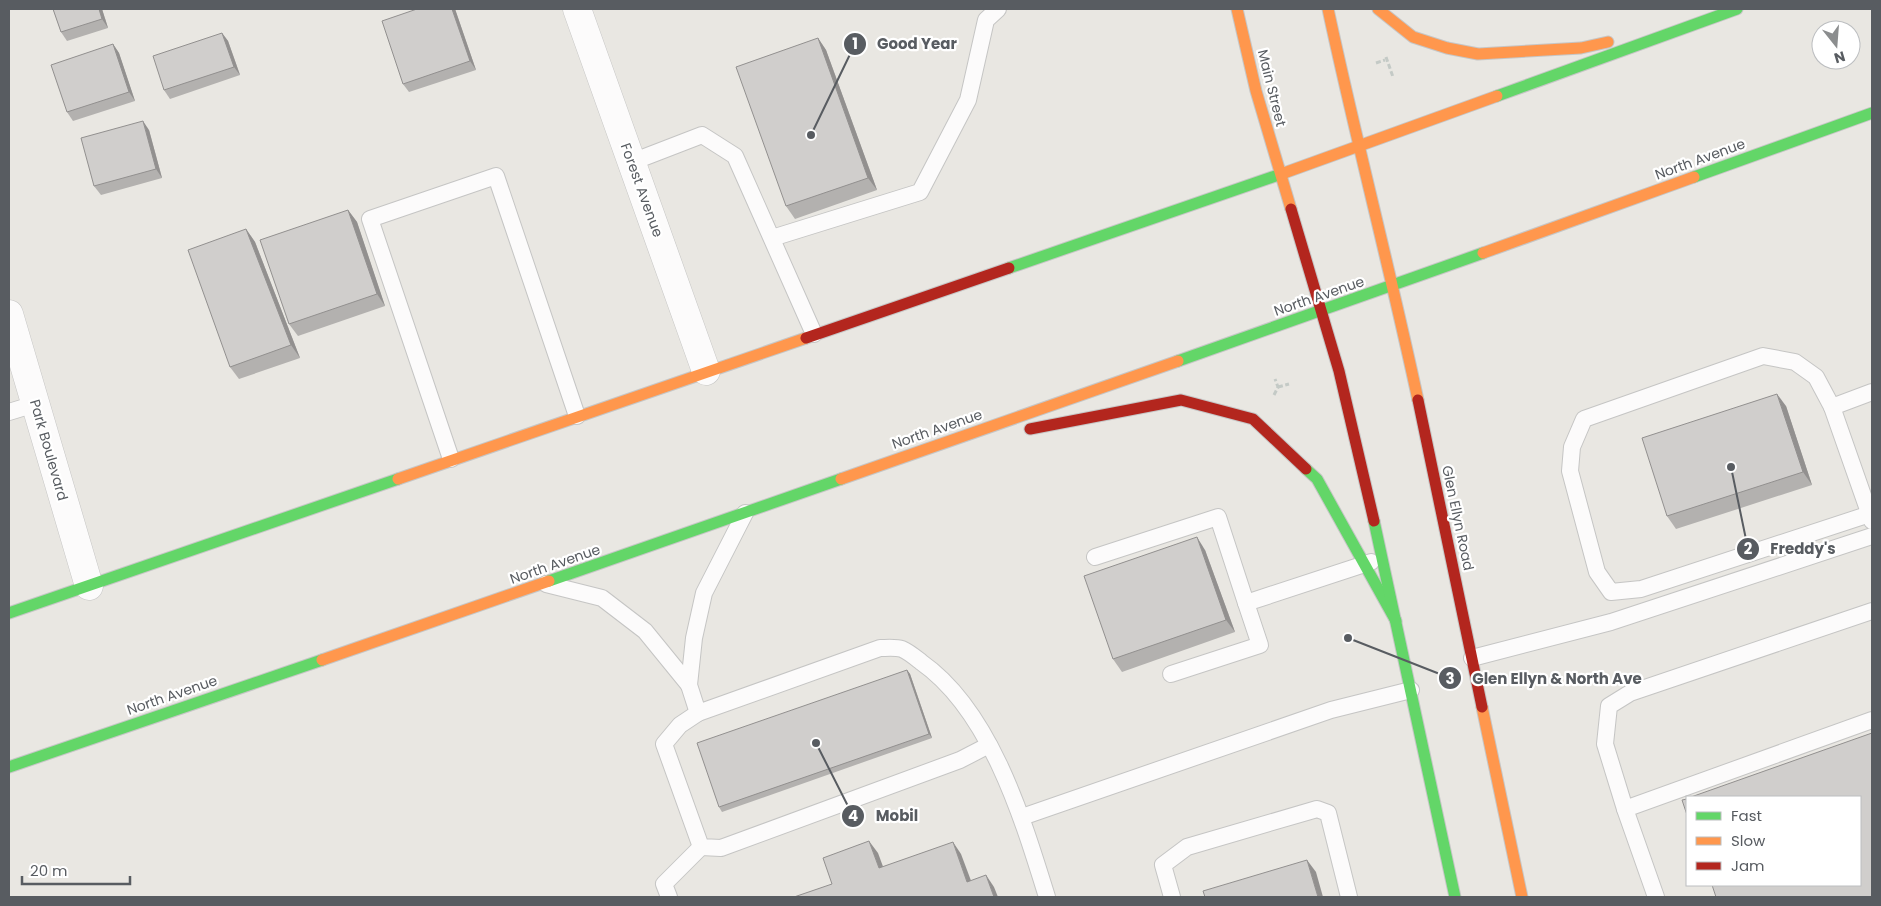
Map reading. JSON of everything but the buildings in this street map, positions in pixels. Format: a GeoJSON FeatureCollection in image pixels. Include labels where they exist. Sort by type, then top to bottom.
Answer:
{"type":"FeatureCollection","features":[{"type":"Feature","properties":{"kind":"main road","name":"Main Street"},"geometry":{"type":"LineString","coordinates":[[1237,9],[1256,91],[1280,174]]}},
{"type":"Feature","properties":{"kind":"main road"},"geometry":{"type":"LineString","coordinates":[[1328,9],[1358,147]]}},
{"type":"Feature","properties":{"kind":"main road"},"geometry":{"type":"LineString","coordinates":[[1378,9],[1413,37],[1447,48],[1478,54],[1581,48],[1712,18]]}},
{"type":"Feature","properties":{"kind":"main road"},"geometry":{"type":"LineString","coordinates":[[9,613],[1358,147],[1737,9]]}},
{"type":"Feature","properties":{"kind":"main road","name":"North Avenue"},"geometry":{"type":"LineString","coordinates":[[9,767],[545,584],[1394,286],[1872,112]]}},
{"type":"Feature","properties":{"kind":"main road","name":"Glen Ellyn Road"},"geometry":{"type":"LineString","coordinates":[[1358,147],[1394,286],[1522,897]]}},
{"type":"Feature","properties":{"kind":"main road"},"geometry":{"type":"LineString","coordinates":[[1280,174],[1339,371],[1383,558],[1455,897]]}},
{"type":"Feature","properties":{"kind":"main road"},"geometry":{"type":"LineString","coordinates":[[1016,432],[1054,423],[1181,400],[1253,419],[1317,479],[1396,621]]}},
{"type":"Feature","properties":{"kind":"main road"},"geometry":{"type":"LineString","coordinates":[[837,480],[988,440]]}},
{"type":"Feature","properties":{"kind":"street","name":"Forest Avenue"},"geometry":{"type":"LineString","coordinates":[[577,9],[706,371]]}},
{"type":"Feature","properties":{"kind":"street","name":"Park Boulevard"},"geometry":{"type":"LineString","coordinates":[[9,314],[89,586]]}},
{"type":"Feature","properties":{"kind":"lane"},"geometry":{"type":"LineString","coordinates":[[772,238],[920,192],[968,100],[990,12]]}},
{"type":"Feature","properties":{"kind":"lane"},"geometry":{"type":"LineString","coordinates":[[632,162],[702,136],[735,156],[814,334]]}},
{"type":"Feature","properties":{"kind":"lane"},"geometry":{"type":"LineString","coordinates":[[451,459],[370,219],[496,176],[577,416]]}},
{"type":"Feature","properties":{"kind":"lane"},"geometry":{"type":"LineString","coordinates":[[1763,356],[1795,362],[1816,377],[1832,407],[1871,518],[1642,589],[1610,592],[1598,572],[1570,471],[1572,447],[1584,419],[1763,356]]}},
{"type":"Feature","properties":{"kind":"lane"},"geometry":{"type":"LineString","coordinates":[[1832,407],[1872,392]]}},
{"type":"Feature","properties":{"kind":"lane"},"geometry":{"type":"LineString","coordinates":[[9,412],[35,404]]}},
{"type":"Feature","properties":{"kind":"lane"},"geometry":{"type":"LineString","coordinates":[[698,713],[690,685],[694,638],[704,594],[745,513]]}},
{"type":"Feature","properties":{"kind":"lane"},"geometry":{"type":"LineString","coordinates":[[1095,557],[1218,517],[1260,645],[1171,674]]}},
{"type":"Feature","properties":{"kind":"lane"},"geometry":{"type":"LineString","coordinates":[[1472,658],[1611,622],[1872,536]]}},
{"type":"Feature","properties":{"kind":"lane"},"geometry":{"type":"LineString","coordinates":[[1246,603],[1383,558]]}},
{"type":"Feature","properties":{"kind":"lane"},"geometry":{"type":"LineString","coordinates":[[545,584],[602,598],[645,631],[690,685]]}},
{"type":"Feature","properties":{"kind":"lane"},"geometry":{"type":"LineString","coordinates":[[1656,897],[1625,809],[1605,744],[1610,706],[1630,694],[1872,611]]}},
{"type":"Feature","properties":{"kind":"lane"},"geometry":{"type":"LineString","coordinates":[[701,847],[664,744],[680,725],[698,713],[880,648],[902,648],[935,672],[966,708],[989,745],[1022,817],[1048,897]]}},
{"type":"Feature","properties":{"kind":"lane"},"geometry":{"type":"LineString","coordinates":[[1022,817],[1331,710],[1411,690]]}},
{"type":"Feature","properties":{"kind":"lane"},"geometry":{"type":"LineString","coordinates":[[1625,809],[1872,720]]}},
{"type":"Feature","properties":{"kind":"lane"},"geometry":{"type":"LineString","coordinates":[[669,897],[664,884],[701,847],[721,848],[960,760],[989,745]]}},
{"type":"Feature","properties":{"kind":"lane"},"geometry":{"type":"LineString","coordinates":[[1172,897],[1163,866],[1187,847],[1317,809],[1328,813],[1349,897]]}},
{"type":"Feature","properties":{"kind":"path"},"geometry":{"type":"LineString","coordinates":[[1376,63],[1385,60],[1392,77]]}},
{"type":"Feature","properties":{"kind":"path"},"geometry":{"type":"LineString","coordinates":[[1275,379],[1278,387],[1289,384]]}},
{"type":"Feature","properties":{"kind":"traffic: fast"},"geometry":{"type":"LineString","coordinates":[[1497,96],[1737,9]]}},
{"type":"Feature","properties":{"kind":"traffic: fast"},"geometry":{"type":"LineString","coordinates":[[1694,177],[1872,113]]}},
{"type":"Feature","properties":{"kind":"traffic: fast"},"geometry":{"type":"LineString","coordinates":[[1009,268],[1284,173]]}},
{"type":"Feature","properties":{"kind":"traffic: fast"},"geometry":{"type":"LineString","coordinates":[[1178,361],[1483,253]]}},
{"type":"Feature","properties":{"kind":"traffic: fast"},"geometry":{"type":"LineString","coordinates":[[1306,469],[1317,479],[1396,621]]}},
{"type":"Feature","properties":{"kind":"traffic: fast"},"geometry":{"type":"LineString","coordinates":[[9,613],[398,479]]}},
{"type":"Feature","properties":{"kind":"traffic: fast"},"geometry":{"type":"LineString","coordinates":[[549,581],[841,479]]}},
{"type":"Feature","properties":{"kind":"traffic: fast"},"geometry":{"type":"LineString","coordinates":[[1374,521],[1455,897]]}},
{"type":"Feature","properties":{"kind":"traffic: fast"},"geometry":{"type":"LineString","coordinates":[[9,767],[322,660]]}},
{"type":"Feature","properties":{"kind":"traffic: slow"},"geometry":{"type":"LineString","coordinates":[[1237,9],[1256,91],[1291,209]]}},
{"type":"Feature","properties":{"kind":"traffic: slow"},"geometry":{"type":"LineString","coordinates":[[1328,9],[1418,400]]}},
{"type":"Feature","properties":{"kind":"traffic: slow"},"geometry":{"type":"LineString","coordinates":[[1378,9],[1413,37],[1447,48],[1478,54],[1581,48],[1608,42]]}},
{"type":"Feature","properties":{"kind":"traffic: slow"},"geometry":{"type":"LineString","coordinates":[[1284,173],[1497,96]]}},
{"type":"Feature","properties":{"kind":"traffic: slow"},"geometry":{"type":"LineString","coordinates":[[1483,253],[1694,177]]}},
{"type":"Feature","properties":{"kind":"traffic: slow"},"geometry":{"type":"LineString","coordinates":[[398,479],[806,338]]}},
{"type":"Feature","properties":{"kind":"traffic: slow"},"geometry":{"type":"LineString","coordinates":[[841,479],[1178,361]]}},
{"type":"Feature","properties":{"kind":"traffic: slow"},"geometry":{"type":"LineString","coordinates":[[322,660],[549,581]]}},
{"type":"Feature","properties":{"kind":"traffic: slow"},"geometry":{"type":"LineString","coordinates":[[1482,707],[1522,897]]}},
{"type":"Feature","properties":{"kind":"traffic: jam"},"geometry":{"type":"LineString","coordinates":[[1291,209],[1339,371],[1374,521]]}},
{"type":"Feature","properties":{"kind":"traffic: jam"},"geometry":{"type":"LineString","coordinates":[[806,338],[1009,268]]}},
{"type":"Feature","properties":{"kind":"traffic: jam"},"geometry":{"type":"LineString","coordinates":[[1030,429],[1181,400],[1253,419],[1306,469]]}},
{"type":"Feature","properties":{"kind":"traffic: jam"},"geometry":{"type":"LineString","coordinates":[[1418,400],[1482,707]]}},
{"type":"Feature","properties":{"kind":"place","name":"Good Year"},"geometry":{"type":"Point","coordinates":[811,135]}},
{"type":"Feature","properties":{"kind":"place","name":"Freddy's"},"geometry":{"type":"Point","coordinates":[1731,467]}},
{"type":"Feature","properties":{"kind":"place","name":"Glen Ellyn & North Ave"},"geometry":{"type":"Point","coordinates":[1348,638]}},
{"type":"Feature","properties":{"kind":"place","name":"Mobil"},"geometry":{"type":"Point","coordinates":[816,743]}}]}
